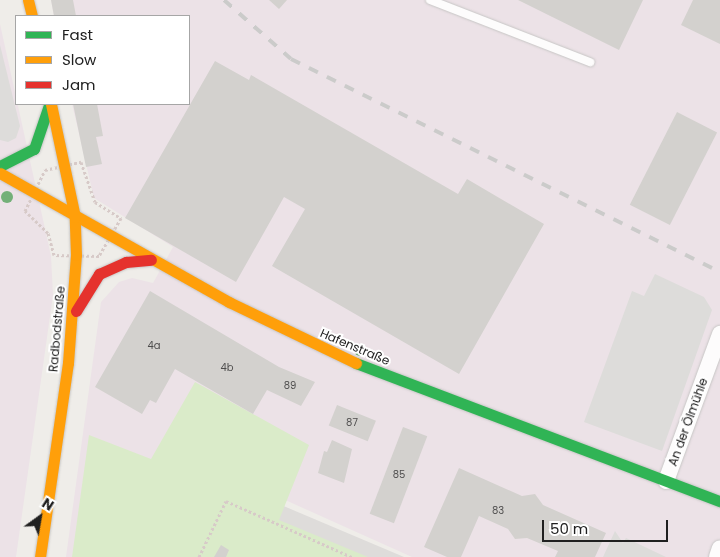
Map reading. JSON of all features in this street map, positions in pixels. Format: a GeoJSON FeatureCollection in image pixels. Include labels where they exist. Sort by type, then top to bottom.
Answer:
{"type":"FeatureCollection","features":[{"type":"Feature","properties":{"kind":"street"},"geometry":{"type":"LineString","coordinates":[[28,0],[32,15]]}},
{"type":"Feature","properties":{"kind":"street"},"geometry":{"type":"LineString","coordinates":[[0,166],[34,149],[50,105]]}},
{"type":"Feature","properties":{"kind":"street","name":"Radbodstraße"},"geometry":{"type":"LineString","coordinates":[[40,557],[72,317],[75,217],[50,105]]}},
{"type":"Feature","properties":{"kind":"street","name":"Hafenstraße"},"geometry":{"type":"LineString","coordinates":[[0,173],[151,260],[350,361],[720,501]]}},
{"type":"Feature","properties":{"kind":"street"},"geometry":{"type":"LineString","coordinates":[[72,317],[99,274],[126,262],[151,260]]}},
{"type":"Feature","properties":{"kind":"street","name":"An der Ölmühle"},"geometry":{"type":"LineString","coordinates":[[666,481],[720,334]]}},
{"type":"Feature","properties":{"kind":"street"},"geometry":{"type":"LineString","coordinates":[[717,557],[720,548]]}},
{"type":"Feature","properties":{"kind":"lane"},"geometry":{"type":"LineString","coordinates":[[430,0],[590,62]]}},
{"type":"Feature","properties":{"kind":"path"},"geometry":{"type":"LineString","coordinates":[[200,557],[226,501],[352,557]]}},
{"type":"Feature","properties":{"kind":"shaded area"},"geometry":{"type":"Polygon","coordinates":[[[51,0],[720,0],[720,557],[412,557],[214,468],[173,557],[66,557],[101,302],[119,282],[132,278],[153,283],[173,247],[94,198],[72,105],[190,105],[190,15],[54,15],[51,0]]]}},
{"type":"Feature","properties":{"kind":"shaded area"},"geometry":{"type":"Polygon","coordinates":[[[0,24],[15,92],[15,105],[18,105],[51,256],[53,295],[16,557],[0,557],[0,24]]]}},
{"type":"Feature","properties":{"kind":"shaded area"},"geometry":{"type":"Polygon","coordinates":[[[0,45],[20,126],[16,138],[8,142],[0,140],[0,45]]]}},
{"type":"Feature","properties":{"kind":"shaded area"},"geometry":{"type":"Polygon","coordinates":[[[655,274],[704,297],[712,310],[662,451],[584,422],[632,291],[644,296],[655,274]]]}},
{"type":"Feature","properties":{"kind":"shaded area"},"geometry":{"type":"Polygon","coordinates":[[[215,477],[404,557],[178,557],[215,477]]]}},
{"type":"Feature","properties":{"kind":"shaded area"},"geometry":{"type":"Polygon","coordinates":[[[615,531],[623,543],[626,538],[666,557],[603,557],[615,531]]]}},
{"type":"Feature","properties":{"kind":"green space"},"geometry":{"type":"Polygon","coordinates":[[[195,382],[309,445],[279,520],[368,557],[72,557],[89,435],[151,459],[195,382]]]}},
{"type":"Feature","properties":{"kind":"building"},"geometry":{"type":"Polygon","coordinates":[[[51,0],[73,0],[76,15],[54,15],[51,0]]]}},
{"type":"Feature","properties":{"kind":"building"},"geometry":{"type":"Polygon","coordinates":[[[269,0],[287,0],[279,9],[269,0]]]}},
{"type":"Feature","properties":{"kind":"building"},"geometry":{"type":"Polygon","coordinates":[[[518,0],[643,0],[619,50],[518,0]]]}},
{"type":"Feature","properties":{"kind":"building"},"geometry":{"type":"Polygon","coordinates":[[[693,0],[720,0],[720,44],[681,25],[693,0]]]}},
{"type":"Feature","properties":{"kind":"building"},"geometry":{"type":"Polygon","coordinates":[[[215,61],[249,80],[251,75],[458,194],[467,179],[544,224],[459,374],[272,266],[305,209],[284,197],[236,282],[125,218],[215,61]]]}},
{"type":"Feature","properties":{"kind":"building"},"geometry":{"type":"Polygon","coordinates":[[[73,105],[97,105],[103,136],[96,137],[102,164],[86,167],[73,105]]]}},
{"type":"Feature","properties":{"kind":"building"},"geometry":{"type":"Polygon","coordinates":[[[677,112],[717,132],[670,225],[630,205],[677,112]]]}},
{"type":"Feature","properties":{"kind":"building"},"geometry":{"type":"Polygon","coordinates":[[[150,291],[279,367],[315,382],[301,406],[267,390],[253,414],[175,369],[156,403],[150,400],[142,414],[95,387],[150,291]]]}},
{"type":"Feature","properties":{"kind":"building"},"geometry":{"type":"Polygon","coordinates":[[[337,405],[376,421],[368,441],[329,425],[337,405]]]}},
{"type":"Feature","properties":{"kind":"building"},"geometry":{"type":"Polygon","coordinates":[[[403,427],[427,436],[394,523],[370,514],[403,427]]]}},
{"type":"Feature","properties":{"kind":"building"},"geometry":{"type":"Polygon","coordinates":[[[332,440],[352,449],[344,483],[318,473],[324,451],[327,452],[332,440]]]}},
{"type":"Feature","properties":{"kind":"building"},"geometry":{"type":"Polygon","coordinates":[[[459,468],[522,496],[535,494],[543,505],[606,533],[595,557],[555,557],[558,551],[527,538],[515,539],[508,529],[479,516],[461,557],[447,557],[424,547],[459,468]]]}},
{"type":"Feature","properties":{"kind":"building"},"geometry":{"type":"Polygon","coordinates":[[[221,545],[229,550],[226,557],[214,557],[221,545]]]}},
{"type":"Feature","properties":{"kind":"railway"},"geometry":{"type":"LineString","coordinates":[[224,0],[291,59],[720,272]]}},
{"type":"Feature","properties":{"kind":"traffic: fast"},"geometry":{"type":"LineString","coordinates":[[0,166],[34,149],[49,105]]}},
{"type":"Feature","properties":{"kind":"traffic: fast"},"geometry":{"type":"LineString","coordinates":[[356,363],[720,501]]}},
{"type":"Feature","properties":{"kind":"traffic: slow"},"geometry":{"type":"LineString","coordinates":[[28,0],[32,15]]}},
{"type":"Feature","properties":{"kind":"traffic: slow"},"geometry":{"type":"LineString","coordinates":[[40,557],[68,363],[76,255],[75,217],[51,105]]}},
{"type":"Feature","properties":{"kind":"traffic: slow"},"geometry":{"type":"LineString","coordinates":[[0,173],[229,302],[356,363]]}},
{"type":"Feature","properties":{"kind":"traffic: jam"},"geometry":{"type":"LineString","coordinates":[[76,311],[99,274],[126,262],[151,260]]}}]}
